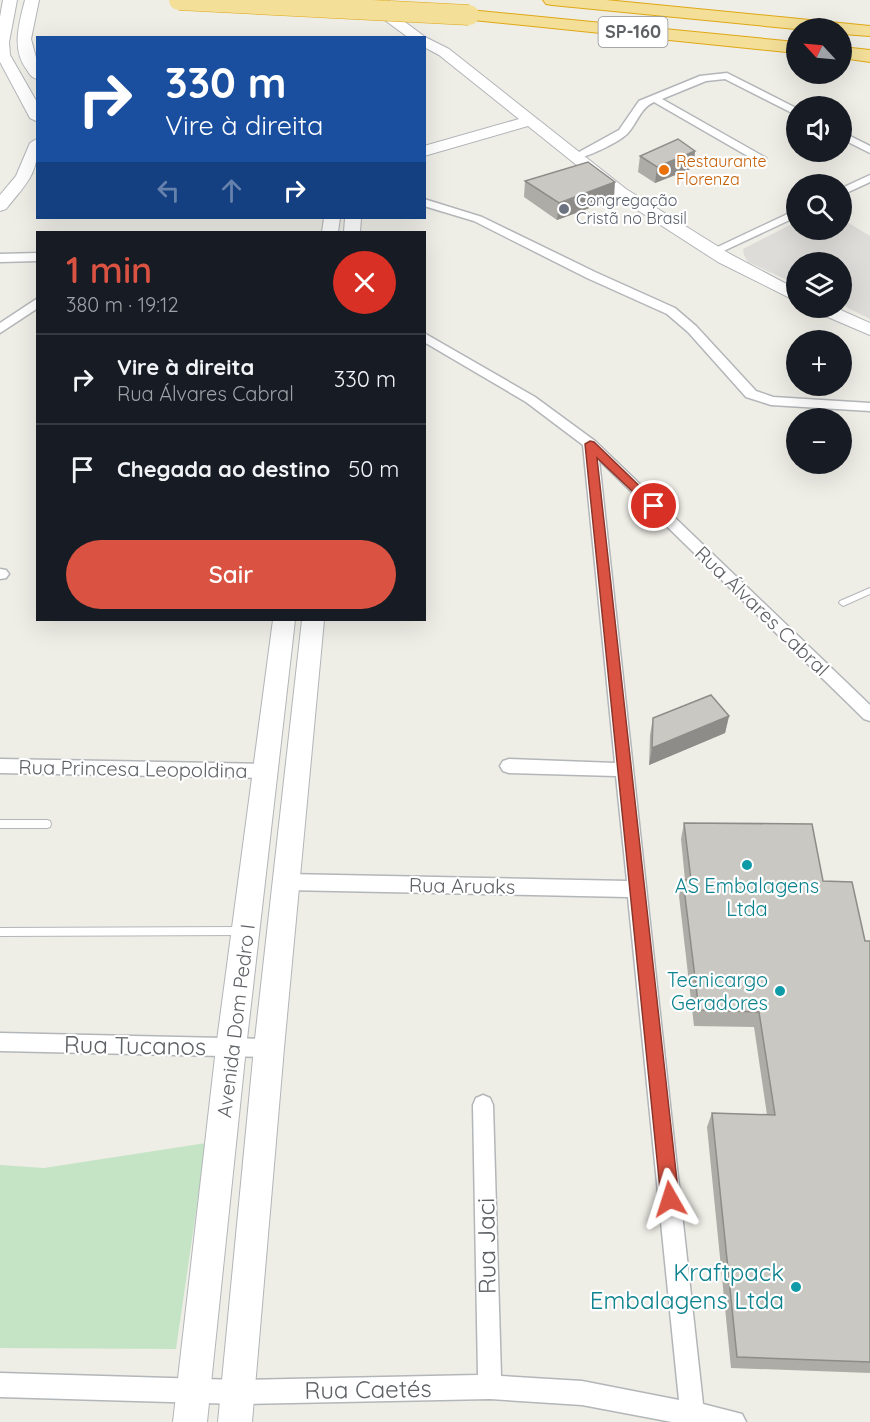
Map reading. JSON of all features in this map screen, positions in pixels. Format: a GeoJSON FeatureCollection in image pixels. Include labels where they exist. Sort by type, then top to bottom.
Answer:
{"type":"FeatureCollection","features":[{"type":"Feature","properties":{"kind":"highway","name":"SP-160"},"geometry":{"type":"LineString","coordinates":[[179,0],[469,15],[786,47]]}},
{"type":"Feature","properties":{"kind":"highway","name":"SP-160"},"geometry":{"type":"LineString","coordinates":[[552,0],[870,31]]}},
{"type":"Feature","properties":{"kind":"highway"},"geometry":{"type":"LineString","coordinates":[[852,54],[870,56]]}},
{"type":"Feature","properties":{"kind":"main road"},"geometry":{"type":"LineString","coordinates":[[10,0],[2,42],[7,65],[36,114]]}},
{"type":"Feature","properties":{"kind":"main road"},"geometry":{"type":"LineString","coordinates":[[32,0],[25,28],[24,52],[27,63],[36,73]]}},
{"type":"Feature","properties":{"kind":"main road"},"geometry":{"type":"LineString","coordinates":[[381,0],[387,15],[415,36]]}},
{"type":"Feature","properties":{"kind":"main road"},"geometry":{"type":"LineString","coordinates":[[426,42],[444,52],[620,192],[713,252],[786,291]]}},
{"type":"Feature","properties":{"kind":"main road"},"geometry":{"type":"LineString","coordinates":[[18,81],[36,94]]}},
{"type":"Feature","properties":{"kind":"main road"},"geometry":{"type":"LineString","coordinates":[[426,139],[525,116]]}},
{"type":"Feature","properties":{"kind":"main road"},"geometry":{"type":"LineString","coordinates":[[426,149],[525,116]]}},
{"type":"Feature","properties":{"kind":"main road"},"geometry":{"type":"LineString","coordinates":[[4,212],[36,148]]}},
{"type":"Feature","properties":{"kind":"main road"},"geometry":{"type":"LineString","coordinates":[[4,212],[36,183]]}},
{"type":"Feature","properties":{"kind":"main road"},"geometry":{"type":"LineString","coordinates":[[844,318],[870,330]]}},
{"type":"Feature","properties":{"kind":"main road"},"geometry":{"type":"LineString","coordinates":[[283,630],[312,630]]}},
{"type":"Feature","properties":{"kind":"main road","name":"Avenida Dom Pedro I"},"geometry":{"type":"LineString","coordinates":[[190,1422],[231,1048],[283,630]]}},
{"type":"Feature","properties":{"kind":"main road","name":"Avenida Dom Pedro I"},"geometry":{"type":"LineString","coordinates":[[235,1422],[269,1048],[312,630]]}},
{"type":"Feature","properties":{"kind":"street"},"geometry":{"type":"LineString","coordinates":[[575,157],[613,140],[622,132],[643,103],[704,78],[727,76],[786,107]]}},
{"type":"Feature","properties":{"kind":"street"},"geometry":{"type":"LineString","coordinates":[[654,98],[762,160]]}},
{"type":"Feature","properties":{"kind":"street"},"geometry":{"type":"LineString","coordinates":[[852,140],[870,150]]}},
{"type":"Feature","properties":{"kind":"street"},"geometry":{"type":"LineString","coordinates":[[852,187],[870,178]]}},
{"type":"Feature","properties":{"kind":"street"},"geometry":{"type":"LineString","coordinates":[[426,203],[478,219],[591,275],[671,311],[692,329],[752,394],[771,401],[870,406]]}},
{"type":"Feature","properties":{"kind":"street"},"geometry":{"type":"LineString","coordinates":[[713,252],[786,218]]}},
{"type":"Feature","properties":{"kind":"street"},"geometry":{"type":"LineString","coordinates":[[0,258],[36,256]]}},
{"type":"Feature","properties":{"kind":"street"},"geometry":{"type":"LineString","coordinates":[[0,329],[36,303]]}},
{"type":"Feature","properties":{"kind":"street","name":"Rua Álvares Cabral"},"geometry":{"type":"LineString","coordinates":[[426,338],[521,392],[561,419],[590,444],[870,715]]}},
{"type":"Feature","properties":{"kind":"street"},"geometry":{"type":"LineString","coordinates":[[590,444],[693,1418]]}},
{"type":"Feature","properties":{"kind":"street","name":"Rua Princesa Leopoldina"},"geometry":{"type":"LineString","coordinates":[[0,766],[266,771]]}},
{"type":"Feature","properties":{"kind":"street"},"geometry":{"type":"LineString","coordinates":[[509,766],[624,770]]}},
{"type":"Feature","properties":{"kind":"street","name":"Rua Aruaks"},"geometry":{"type":"LineString","coordinates":[[286,882],[637,889]]}},
{"type":"Feature","properties":{"kind":"street","name":"Rua Tucanos"},"geometry":{"type":"LineString","coordinates":[[0,1042],[269,1048]]}},
{"type":"Feature","properties":{"kind":"street","name":"Rua Jaci"},"geometry":{"type":"LineString","coordinates":[[483,1105],[490,1387]]}},
{"type":"Feature","properties":{"kind":"street","name":"Rua Caetés"},"geometry":{"type":"LineString","coordinates":[[0,1385],[238,1392],[490,1387],[582,1393],[693,1418],[734,1422]]}},
{"type":"Feature","properties":{"kind":"lane"},"geometry":{"type":"LineString","coordinates":[[843,603],[870,591]]}},
{"type":"Feature","properties":{"kind":"lane"},"geometry":{"type":"LineString","coordinates":[[0,824],[47,824]]}},
{"type":"Feature","properties":{"kind":"lane"},"geometry":{"type":"LineString","coordinates":[[0,933],[246,931]]}},
{"type":"Feature","properties":{"kind":"shaded area"},"geometry":{"type":"Polygon","coordinates":[[[852,225],[870,236],[870,319],[852,310],[852,252],[786,252],[786,279],[748,262],[743,249],[786,227],[786,240],[852,240],[852,225]]]}},
{"type":"Feature","properties":{"kind":"green space"},"geometry":{"type":"Polygon","coordinates":[[[206,1143],[176,1349],[0,1348],[0,1165],[44,1168],[206,1143]]]}},
{"type":"Feature","properties":{"kind":"building"},"geometry":{"type":"Polygon","coordinates":[[[678,139],[695,151],[657,167],[640,156],[678,139]]]}},
{"type":"Feature","properties":{"kind":"building"},"geometry":{"type":"Polygon","coordinates":[[[588,162],[615,182],[559,203],[525,181],[588,162]]]}},
{"type":"Feature","properties":{"kind":"building"},"geometry":{"type":"Polygon","coordinates":[[[711,695],[729,716],[652,748],[653,718],[711,695]]]}},
{"type":"Feature","properties":{"kind":"building"},"geometry":{"type":"Polygon","coordinates":[[[684,823],[812,824],[823,881],[852,882],[865,941],[870,941],[870,1362],[737,1357],[712,1113],[775,1115],[759,1012],[699,1010],[683,880],[691,880],[684,823]]]}},
{"type":"Feature","properties":{"kind":"place","name":"Restaurante Florenza"},"geometry":{"type":"Point","coordinates":[664,170]}},
{"type":"Feature","properties":{"kind":"place","name":"Congregação Cristã no Brasil"},"geometry":{"type":"Point","coordinates":[564,209]}},
{"type":"Feature","properties":{"kind":"place","name":"AS Embalagens Ltda"},"geometry":{"type":"Point","coordinates":[747,865]}},
{"type":"Feature","properties":{"kind":"place","name":"Tecnicargo Geradores"},"geometry":{"type":"Point","coordinates":[780,991]}},
{"type":"Feature","properties":{"kind":"place","name":"Kraftpack Embalagens Ltda"},"geometry":{"type":"Point","coordinates":[796,1287]}},
{"type":"Feature","properties":{"kind":"route"},"geometry":{"type":"LineString","coordinates":[[654,506],[590,444],[670,1199]]}}]}
